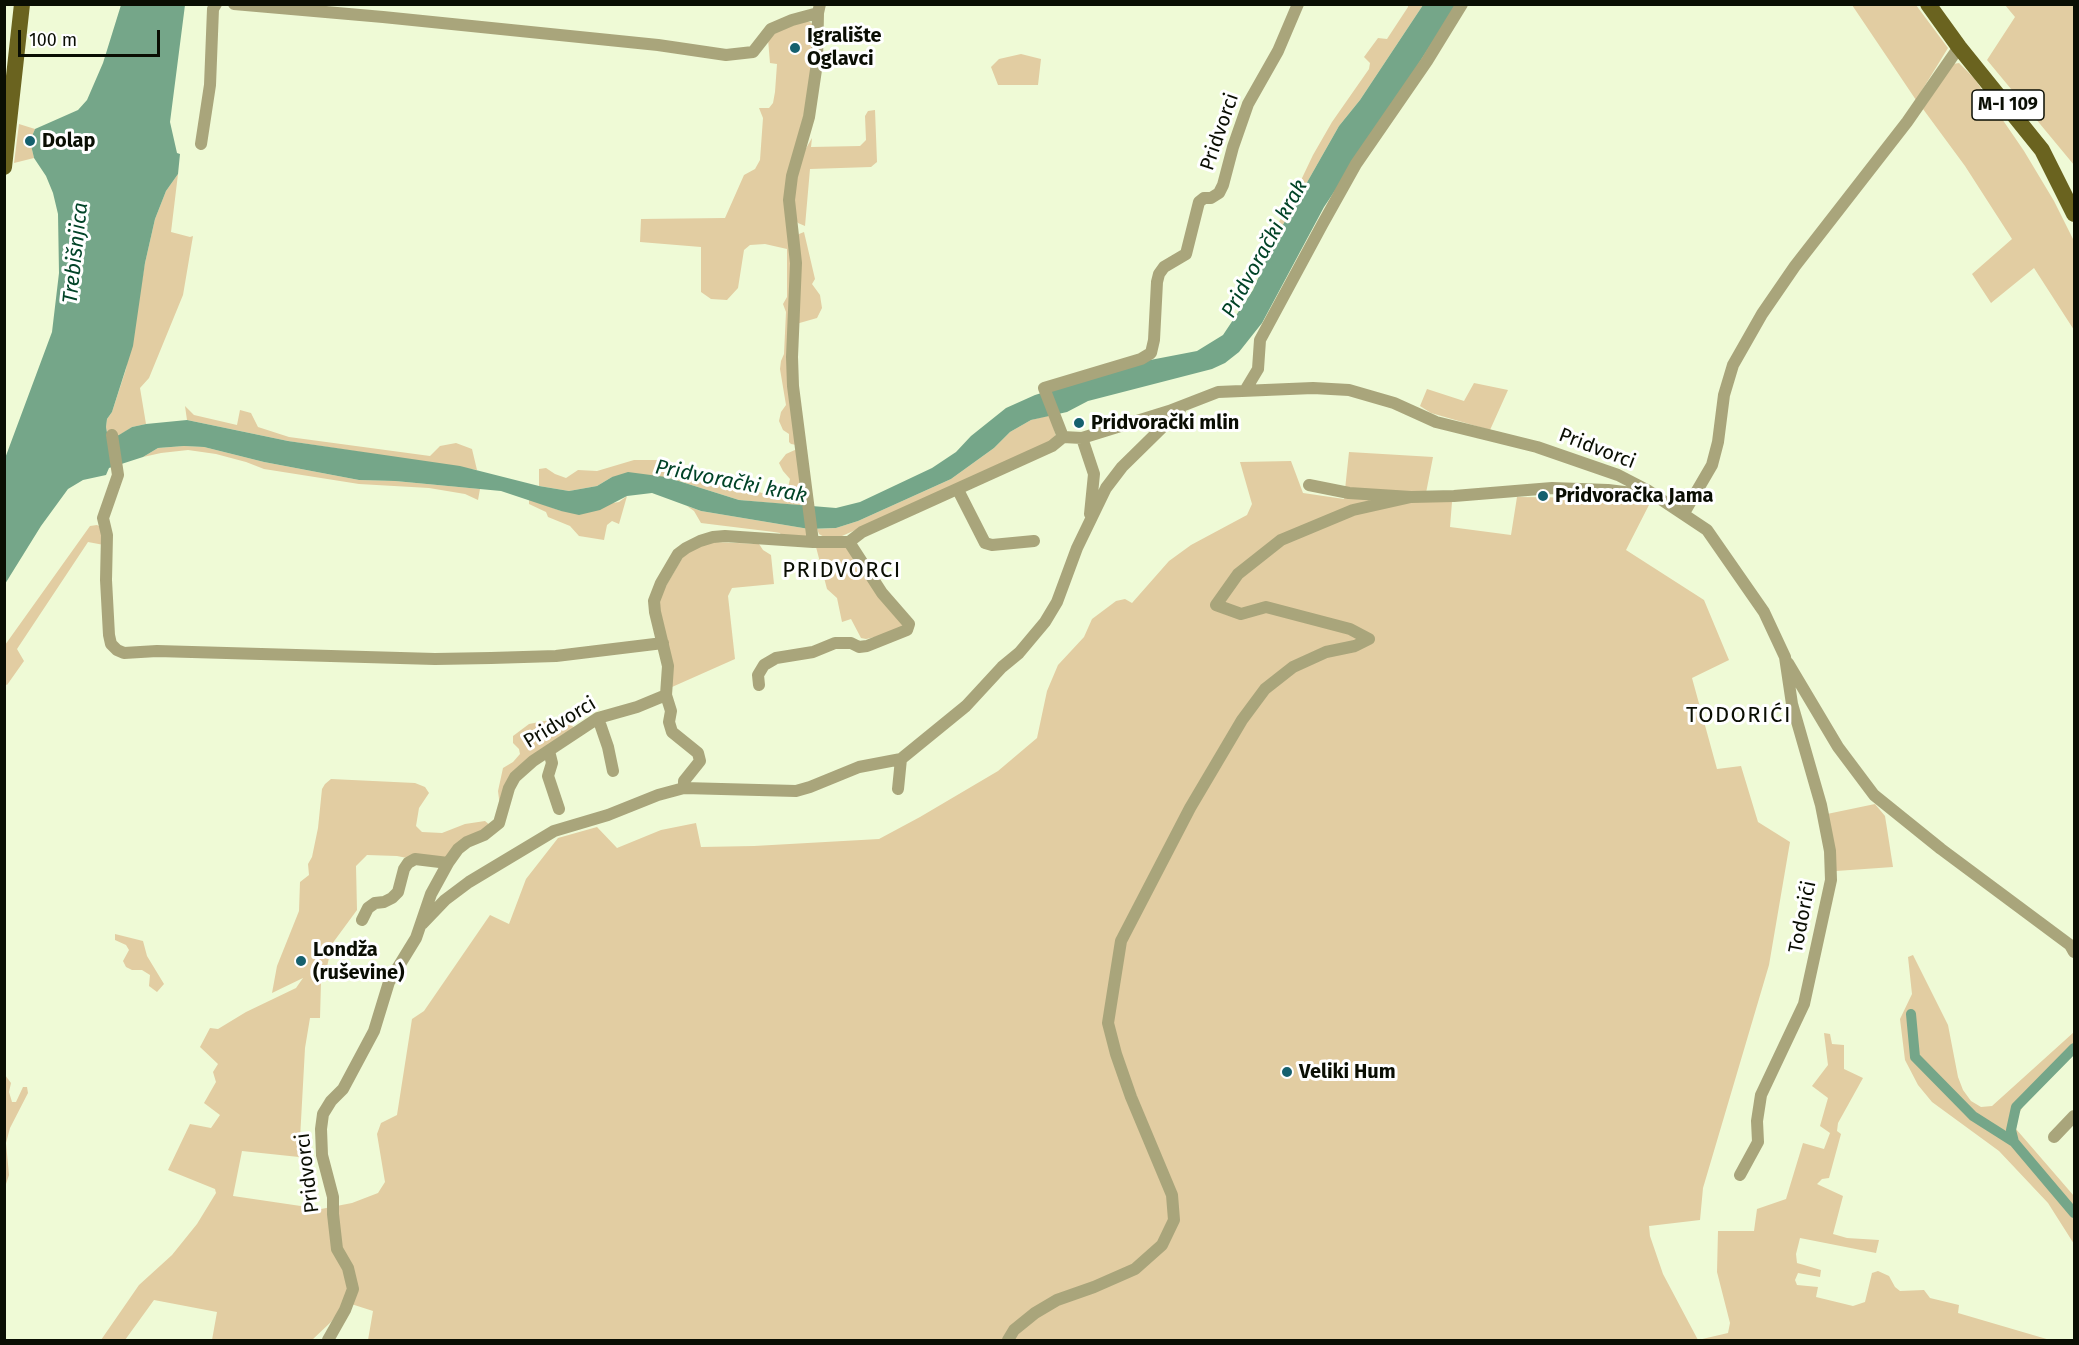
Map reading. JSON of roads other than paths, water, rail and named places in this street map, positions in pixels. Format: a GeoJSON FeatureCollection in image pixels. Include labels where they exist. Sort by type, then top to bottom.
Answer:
{"type":"FeatureCollection","features":[{"type":"Feature","properties":{"kind":"main road"},"geometry":{"type":"LineString","coordinates":[[4,167],[22,4]]}},
{"type":"Feature","properties":{"kind":"main road","name":"M-I 109"},"geometry":{"type":"LineString","coordinates":[[1928,4],[2042,150],[2074,214]]}},
{"type":"Feature","properties":{"kind":"street"},"geometry":{"type":"LineString","coordinates":[[201,144],[210,85],[213,9],[216,4]]}},
{"type":"Feature","properties":{"kind":"street"},"geometry":{"type":"LineString","coordinates":[[234,4],[281,6],[658,45],[726,55],[753,52],[771,29],[819,9],[817,63],[809,117],[792,176],[789,200],[796,263],[792,345],[793,386],[813,536]]}},
{"type":"Feature","properties":{"kind":"street","name":"Pridvorci"},"geometry":{"type":"LineString","coordinates":[[1298,4],[1278,51],[1248,104],[1219,193],[1199,202],[1186,254],[1164,267],[1159,274],[1156,282],[1154,340],[1151,353],[1140,359],[1044,388],[1063,437],[1082,438],[1218,392],[1246,389],[1349,390],[1394,403],[1436,422],[1537,447],[1597,467],[1617,475],[1683,513]]}},
{"type":"Feature","properties":{"kind":"street"},"geometry":{"type":"LineString","coordinates":[[1246,389],[1258,369],[1260,340],[1350,174],[1427,61],[1462,4]]}},
{"type":"Feature","properties":{"kind":"street"},"geometry":{"type":"LineString","coordinates":[[1683,513],[1712,465],[1718,442],[1724,395],[1733,365],[1762,314],[1795,267],[1907,122],[1959,46]]}},
{"type":"Feature","properties":{"kind":"street","name":"Pridvorci"},"geometry":{"type":"LineString","coordinates":[[421,924],[445,900],[469,882],[554,831],[608,815],[658,795],[684,788],[796,790],[810,787],[859,767],[901,759],[966,706],[1002,668],[1019,654],[1057,602],[1090,518],[1106,488],[1122,467],[1185,405]]}},
{"type":"Feature","properties":{"kind":"street"},"geometry":{"type":"LineString","coordinates":[[112,435],[118,476],[103,518],[107,534],[106,580],[109,635],[111,644],[124,653],[168,651],[435,659],[491,658],[556,656],[663,643]]}},
{"type":"Feature","properties":{"kind":"street"},"geometry":{"type":"LineString","coordinates":[[849,542],[861,532],[1052,446],[1063,437]]}},
{"type":"Feature","properties":{"kind":"street"},"geometry":{"type":"LineString","coordinates":[[1082,438],[1094,474],[1090,518]]}},
{"type":"Feature","properties":{"kind":"street"},"geometry":{"type":"LineString","coordinates":[[1309,485],[1349,493],[1411,497],[1552,488],[1608,490],[1656,496]]}},
{"type":"Feature","properties":{"kind":"street"},"geometry":{"type":"LineString","coordinates":[[958,490],[985,543],[992,545],[1034,541]]}},
{"type":"Feature","properties":{"kind":"street"},"geometry":{"type":"LineString","coordinates":[[1008,1341],[1014,1330],[1035,1313],[1057,1300],[1135,1269],[1162,1245],[1173,1220],[1172,1195],[1131,1097],[1108,1023],[1122,941],[1190,808],[1242,720],[1265,689],[1293,667],[1326,652],[1355,646],[1369,639],[1350,629],[1298,614],[1266,607],[1241,614],[1216,605],[1238,574],[1281,540],[1353,510],[1411,497]]}},
{"type":"Feature","properties":{"kind":"street","name":"Todorići"},"geometry":{"type":"LineString","coordinates":[[1683,513],[1707,530],[1725,553],[1764,612],[1785,657],[1838,747],[1874,795],[1941,849],[2070,945],[2074,952]]}},
{"type":"Feature","properties":{"kind":"street"},"geometry":{"type":"LineString","coordinates":[[684,788],[684,781],[700,761],[698,753],[672,732],[669,722],[671,711],[666,695],[668,666],[654,601],[678,554],[686,548],[713,537],[725,536],[813,536],[849,542],[882,593],[909,624],[907,630],[867,646],[834,643],[813,652],[776,658],[764,665],[758,675],[759,685]]}},
{"type":"Feature","properties":{"kind":"street","name":"Todorići"},"geometry":{"type":"LineString","coordinates":[[1740,1175],[1758,1142],[1757,1121],[1761,1095],[1804,1004],[1831,880],[1830,851],[1821,805],[1791,705],[1785,657]]}},
{"type":"Feature","properties":{"kind":"street","name":"Pridvorci"},"geometry":{"type":"LineString","coordinates":[[328,1341],[345,1310],[353,1289],[348,1268],[337,1249],[333,1197],[322,1155],[323,1114],[331,1101],[343,1089],[374,1031],[389,982],[416,938],[431,894],[458,849],[467,842],[484,835],[499,823],[509,788],[522,769],[598,718],[646,704],[666,695]]}},
{"type":"Feature","properties":{"kind":"street"},"geometry":{"type":"LineString","coordinates":[[598,718],[613,771]]}},
{"type":"Feature","properties":{"kind":"street"},"geometry":{"type":"LineString","coordinates":[[549,751],[552,763],[548,776],[559,809]]}},
{"type":"Feature","properties":{"kind":"street"},"geometry":{"type":"LineString","coordinates":[[898,789],[901,759]]}},
{"type":"Feature","properties":{"kind":"street"},"geometry":{"type":"LineString","coordinates":[[362,920],[368,908],[375,903],[384,902],[398,892],[404,869],[408,863],[415,859],[448,863]]}},
{"type":"Feature","properties":{"kind":"street"},"geometry":{"type":"LineString","coordinates":[[2054,1137],[2074,1116]]}},
{"type":"Feature","properties":{"kind":"street","name":"Pridvorci"},"geometry":{"type":"LineString","coordinates":[[321,1341],[334,1328]]}},
{"type":"Feature","properties":{"kind":"water","name":"Trebišnjica"},"geometry":{"type":"Polygon","coordinates":[[[121,5],[185,5],[170,122],[177,153],[180,154],[178,174],[166,191],[155,219],[145,263],[133,346],[112,412],[107,419],[108,438],[119,435],[132,427],[187,420],[288,441],[460,466],[539,486],[569,491],[597,486],[612,477],[628,472],[666,477],[739,500],[836,508],[860,502],[932,468],[956,452],[971,436],[1006,408],[1035,395],[1145,361],[1197,351],[1223,335],[1253,290],[1276,237],[1339,126],[1360,100],[1423,5],[1456,5],[1324,207],[1262,323],[1239,352],[1225,363],[1212,369],[1088,401],[1067,412],[1031,420],[1010,432],[994,448],[951,479],[858,521],[836,528],[809,529],[701,511],[652,493],[627,496],[600,510],[579,515],[501,491],[359,480],[264,462],[204,447],[184,446],[158,448],[143,457],[109,468],[106,475],[83,480],[68,489],[41,526],[5,584],[4,461],[52,332],[59,273],[58,214],[53,193],[46,176],[34,158],[30,141],[35,129],[78,110],[87,100],[103,63],[121,5]]]}},
{"type":"Feature","properties":{"kind":"waterway"},"geometry":{"type":"LineString","coordinates":[[1911,1014],[1915,1057],[1973,1116],[2014,1142]]}},
{"type":"Feature","properties":{"kind":"waterway"},"geometry":{"type":"LineString","coordinates":[[2074,1048],[2016,1107],[2011,1130],[2014,1142],[2074,1213]]}},
{"type":"Feature","properties":{"kind":"place","name":"Igralište Oglavci"},"geometry":{"type":"Point","coordinates":[795,48]}},
{"type":"Feature","properties":{"kind":"place","name":"Dolap"},"geometry":{"type":"Point","coordinates":[30,141]}},
{"type":"Feature","properties":{"kind":"place","name":"Pridvorački mlin"},"geometry":{"type":"Point","coordinates":[1079,423]}},
{"type":"Feature","properties":{"kind":"place","name":"Pridvoračka Jama"},"geometry":{"type":"Point","coordinates":[1543,496]}},
{"type":"Feature","properties":{"kind":"place","name":"Londža (ruševine)"},"geometry":{"type":"Point","coordinates":[301,961]}},
{"type":"Feature","properties":{"kind":"place","name":"Veliki Hum"},"geometry":{"type":"Point","coordinates":[1287,1072]}},
{"type":"Feature","properties":{"kind":"district","name":"PRIDVORCI"},"geometry":{"type":"Point","coordinates":[842,571]}},
{"type":"Feature","properties":{"kind":"district","name":"TODORIĆI"},"geometry":{"type":"Point","coordinates":[1739,716]}},
{"type":"Feature","properties":{"kind":"water label","name":"Pridvorački krak"},"geometry":{"type":"Point","coordinates":[1265,249]}},
{"type":"Feature","properties":{"kind":"water label","name":"Pridvorački krak"},"geometry":{"type":"Point","coordinates":[731,482]}}]}
